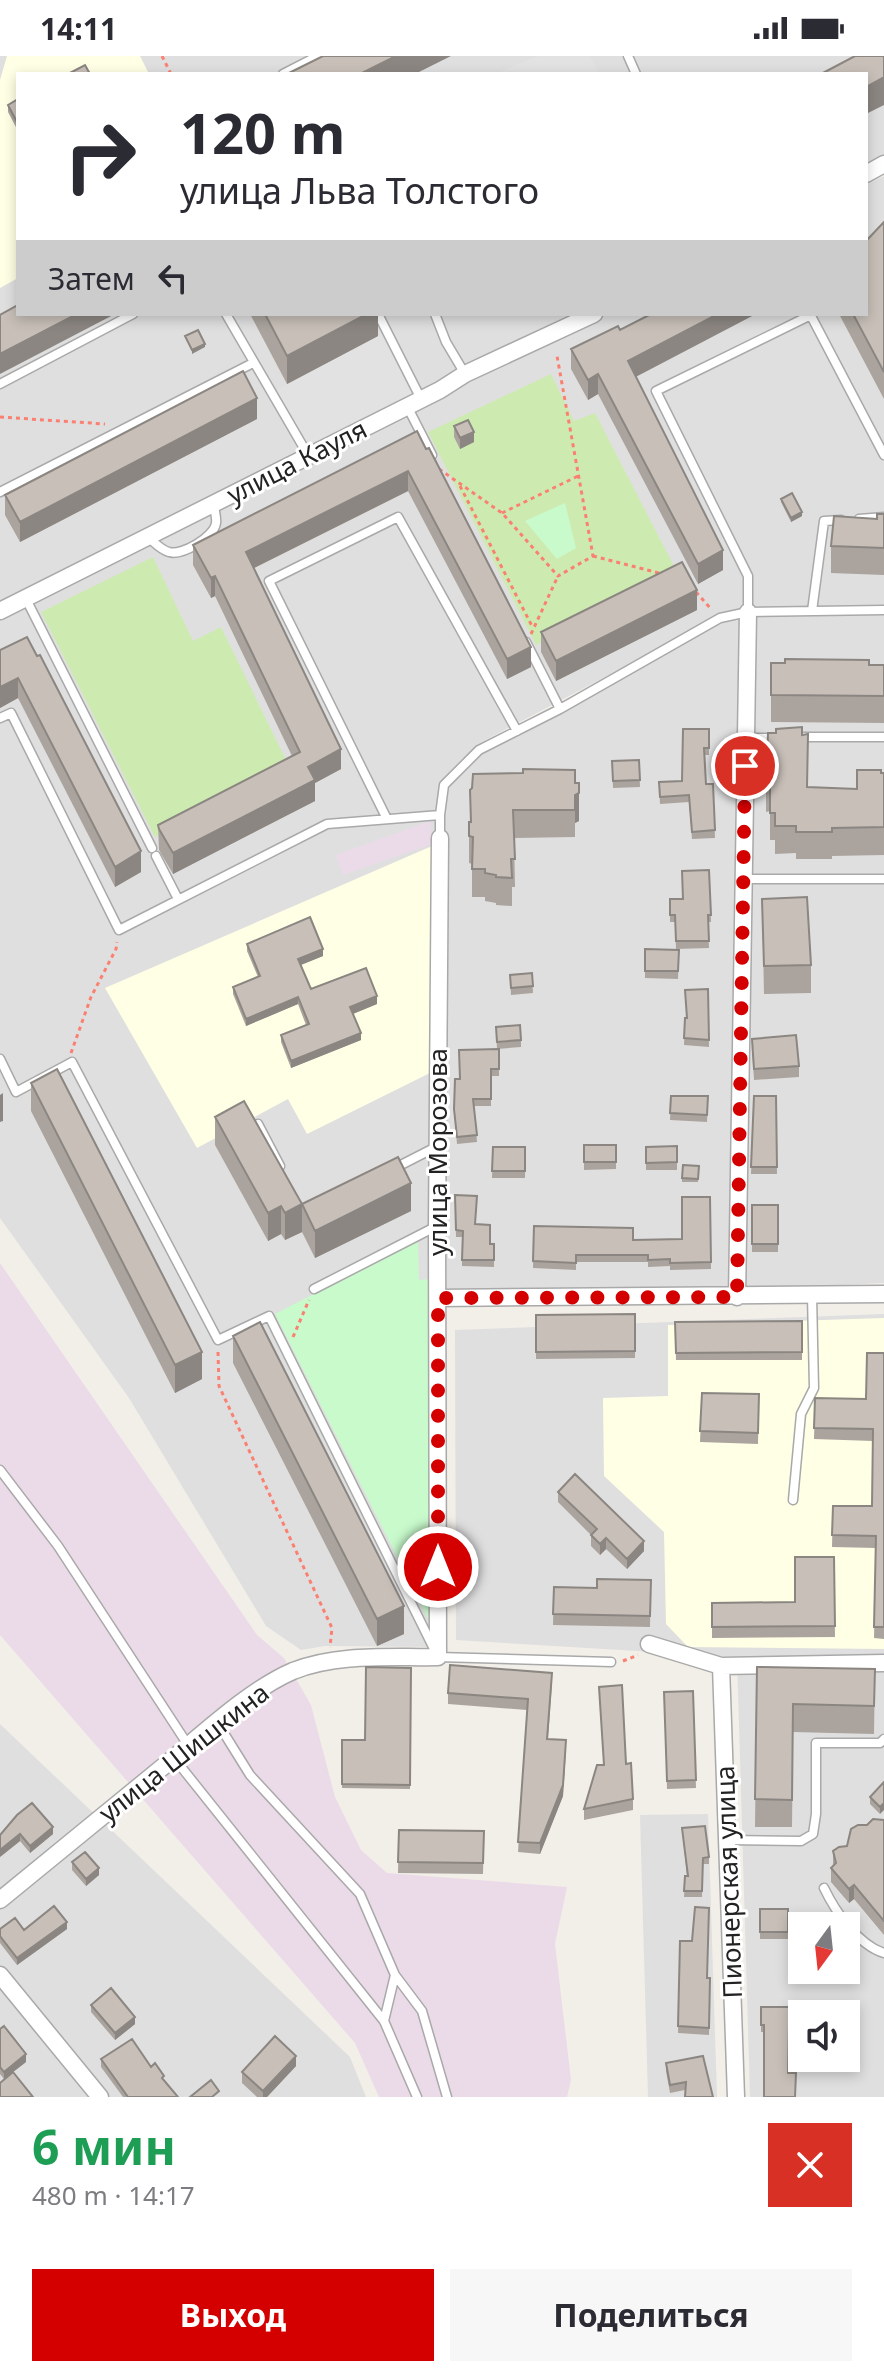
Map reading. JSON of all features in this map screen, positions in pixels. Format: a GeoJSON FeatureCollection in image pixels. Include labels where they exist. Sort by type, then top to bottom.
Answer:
{"type":"FeatureCollection","features":[{"type":"Feature","properties":{"kind":"street","name":"улица Кауля"},"geometry":{"type":"LineString","coordinates":[[0,611],[414,402],[568,320]]}},
{"type":"Feature","properties":{"kind":"street"},"geometry":{"type":"LineString","coordinates":[[737,1297],[748,612]]}},
{"type":"Feature","properties":{"kind":"street","name":"улица Морозова"},"geometry":{"type":"LineString","coordinates":[[438,1657],[440,838]]}},
{"type":"Feature","properties":{"kind":"street"},"geometry":{"type":"LineString","coordinates":[[438,1298],[884,1294]]}},
{"type":"Feature","properties":{"kind":"street"},"geometry":{"type":"LineString","coordinates":[[649,1644],[721,1666],[884,1663]]}},
{"type":"Feature","properties":{"kind":"street","name":"улица Шишкина"},"geometry":{"type":"LineString","coordinates":[[0,1900],[188,1745],[260,1690],[293,1672],[328,1662],[373,1657],[438,1657]]}},
{"type":"Feature","properties":{"kind":"street","name":"Пионерская улица"},"geometry":{"type":"LineString","coordinates":[[721,1666],[736,2097]]}},
{"type":"Feature","properties":{"kind":"street"},"geometry":{"type":"LineString","coordinates":[[0,1975],[100,2097]]}},
{"type":"Feature","properties":{"kind":"lane"},"geometry":{"type":"LineString","coordinates":[[287,72],[318,56]]}},
{"type":"Feature","properties":{"kind":"lane"},"geometry":{"type":"LineString","coordinates":[[0,384],[129,316]]}},
{"type":"Feature","properties":{"kind":"lane"},"geometry":{"type":"LineString","coordinates":[[227,316],[308,455]]}},
{"type":"Feature","properties":{"kind":"lane"},"geometry":{"type":"LineString","coordinates":[[379,316],[405,364],[414,402],[439,469]]}},
{"type":"Feature","properties":{"kind":"lane"},"geometry":{"type":"LineString","coordinates":[[436,316],[446,342],[465,374]]}},
{"type":"Feature","properties":{"kind":"lane"},"geometry":{"type":"LineString","coordinates":[[748,612],[748,576],[656,391],[807,316]]}},
{"type":"Feature","properties":{"kind":"lane"},"geometry":{"type":"LineString","coordinates":[[812,316],[884,455]]}},
{"type":"Feature","properties":{"kind":"lane"},"geometry":{"type":"LineString","coordinates":[[0,492],[253,363]]}},
{"type":"Feature","properties":{"kind":"lane"},"geometry":{"type":"LineString","coordinates":[[148,536],[168,552],[177,553],[205,540],[216,523],[214,504]]}},
{"type":"Feature","properties":{"kind":"lane"},"geometry":{"type":"LineString","coordinates":[[387,819],[269,581],[398,517],[517,731]]}},
{"type":"Feature","properties":{"kind":"lane"},"geometry":{"type":"LineString","coordinates":[[812,611],[824,521],[884,517]]}},
{"type":"Feature","properties":{"kind":"lane"},"geometry":{"type":"LineString","coordinates":[[26,599],[178,899]]}},
{"type":"Feature","properties":{"kind":"lane"},"geometry":{"type":"LineString","coordinates":[[440,838],[444,785],[479,750],[560,709],[720,618],[748,612],[884,610]]}},
{"type":"Feature","properties":{"kind":"lane"},"geometry":{"type":"LineString","coordinates":[[520,629],[560,709]]}},
{"type":"Feature","properties":{"kind":"lane"},"geometry":{"type":"LineString","coordinates":[[0,718],[11,713],[119,930],[327,824],[440,815]]}},
{"type":"Feature","properties":{"kind":"lane"},"geometry":{"type":"LineString","coordinates":[[746,738],[884,737]]}},
{"type":"Feature","properties":{"kind":"lane"},"geometry":{"type":"LineString","coordinates":[[743,879],[884,879]]}},
{"type":"Feature","properties":{"kind":"lane"},"geometry":{"type":"LineString","coordinates":[[0,1059],[16,1092],[72,1062],[218,1340],[269,1316],[438,1657],[616,1662]]}},
{"type":"Feature","properties":{"kind":"lane"},"geometry":{"type":"LineString","coordinates":[[258,1124],[285,1176]]}},
{"type":"Feature","properties":{"kind":"lane"},"geometry":{"type":"LineString","coordinates":[[385,1174],[438,1146]]}},
{"type":"Feature","properties":{"kind":"lane"},"geometry":{"type":"LineString","coordinates":[[314,1289],[437,1226]]}},
{"type":"Feature","properties":{"kind":"lane"},"geometry":{"type":"LineString","coordinates":[[793,1500],[801,1414],[814,1388],[812,1295]]}},
{"type":"Feature","properties":{"kind":"lane"},"geometry":{"type":"LineString","coordinates":[[0,1470],[58,1546],[188,1745]]}},
{"type":"Feature","properties":{"kind":"lane"},"geometry":{"type":"LineString","coordinates":[[217,1722],[250,1775],[360,1894],[395,1975],[422,2011],[447,2097]]}},
{"type":"Feature","properties":{"kind":"lane"},"geometry":{"type":"LineString","coordinates":[[729,1840],[801,1841],[813,1834],[816,1743],[880,1743],[884,1739]]}},
{"type":"Feature","properties":{"kind":"lane"},"geometry":{"type":"LineString","coordinates":[[173,1758],[384,2021],[417,2097]]}},
{"type":"Feature","properties":{"kind":"lane"},"geometry":{"type":"LineString","coordinates":[[824,1888],[832,1906],[850,1928],[884,1953]]}},
{"type":"Feature","properties":{"kind":"lane"},"geometry":{"type":"LineString","coordinates":[[384,2021],[395,1975]]}},
{"type":"Feature","properties":{"kind":"path"},"geometry":{"type":"LineString","coordinates":[[557,356],[593,556]]}},
{"type":"Feature","properties":{"kind":"path"},"geometry":{"type":"LineString","coordinates":[[0,417],[132,426]]}},
{"type":"Feature","properties":{"kind":"path"},"geometry":{"type":"LineString","coordinates":[[439,469],[502,513],[558,576]]}},
{"type":"Feature","properties":{"kind":"path"},"geometry":{"type":"LineString","coordinates":[[502,513],[579,475]]}},
{"type":"Feature","properties":{"kind":"path"},"geometry":{"type":"LineString","coordinates":[[458,482],[533,628]]}},
{"type":"Feature","properties":{"kind":"path"},"geometry":{"type":"LineString","coordinates":[[527,643],[558,576],[593,556],[663,573]]}},
{"type":"Feature","properties":{"kind":"path"},"geometry":{"type":"LineString","coordinates":[[692,587],[720,618]]}},
{"type":"Feature","properties":{"kind":"path"},"geometry":{"type":"LineString","coordinates":[[66,1066],[91,997],[116,949],[119,930]]}},
{"type":"Feature","properties":{"kind":"path"},"geometry":{"type":"LineString","coordinates":[[286,1351],[314,1289]]}},
{"type":"Feature","properties":{"kind":"path"},"geometry":{"type":"LineString","coordinates":[[218,1340],[219,1386],[332,1628],[328,1662]]}},
{"type":"Feature","properties":{"kind":"path"},"geometry":{"type":"LineString","coordinates":[[616,1662],[635,1656]]}},
{"type":"Feature","properties":{"kind":"shaded area"},"geometry":{"type":"Polygon","coordinates":[[[0,56],[884,56],[884,163],[868,171],[868,72],[16,72],[16,316],[577,316],[0,604],[0,56]]]}},
{"type":"Feature","properties":{"kind":"shaded area"},"geometry":{"type":"Polygon","coordinates":[[[7,56],[140,56],[148,72],[16,72],[16,279],[0,288],[0,80],[7,56]]]}},
{"type":"Feature","properties":{"kind":"shaded area"},"geometry":{"type":"Polygon","coordinates":[[[537,56],[589,56],[599,72],[501,72],[537,56]]]}},
{"type":"Feature","properties":{"kind":"shaded area"},"geometry":{"type":"Polygon","coordinates":[[[884,176],[884,607],[748,608],[720,616],[478,744],[440,785],[435,818],[435,1647],[325,1646],[301,1650],[266,1626],[129,1398],[0,1218],[0,615],[603,316],[868,316],[868,184],[884,176]]]}},
{"type":"Feature","properties":{"kind":"shaded area"},"geometry":{"type":"Polygon","coordinates":[[[387,331],[421,399],[308,455],[271,393],[387,331]]]}},
{"type":"Feature","properties":{"kind":"shaded area"},"geometry":{"type":"Polygon","coordinates":[[[884,614],[884,1283],[742,1290],[751,615],[884,614]]]}},
{"type":"Feature","properties":{"kind":"shaded area"},"geometry":{"type":"Polygon","coordinates":[[[741,620],[731,1292],[441,1295],[443,815],[447,787],[482,753],[719,623],[741,620]]]}},
{"type":"Feature","properties":{"kind":"shaded area"},"geometry":{"type":"Polygon","coordinates":[[[430,821],[432,844],[343,875],[336,855],[430,821]]]}},
{"type":"Feature","properties":{"kind":"shaded area"},"geometry":{"type":"Polygon","coordinates":[[[432,846],[430,1073],[307,1134],[288,1099],[197,1148],[105,988],[432,846]]]}},
{"type":"Feature","properties":{"kind":"shaded area"},"geometry":{"type":"Polygon","coordinates":[[[0,1263],[257,1635],[284,1658],[311,1705],[335,1797],[361,1850],[387,1873],[567,1887],[555,1944],[571,2080],[567,2097],[379,2097],[355,2043],[0,1635],[0,1263]]]}},
{"type":"Feature","properties":{"kind":"shaded area"},"geometry":{"type":"Polygon","coordinates":[[[884,1314],[884,2097],[750,2097],[737,1657],[456,1640],[455,1330],[884,1314]]]}},
{"type":"Feature","properties":{"kind":"shaded area"},"geometry":{"type":"Polygon","coordinates":[[[884,1318],[884,1649],[688,1647],[666,1624],[664,1532],[604,1476],[603,1398],[668,1396],[668,1325],[884,1318]]]}},
{"type":"Feature","properties":{"kind":"shaded area"},"geometry":{"type":"Polygon","coordinates":[[[0,1724],[350,2057],[366,2097],[0,2097],[0,1724]]]}},
{"type":"Feature","properties":{"kind":"shaded area"},"geometry":{"type":"Polygon","coordinates":[[[708,1814],[717,2097],[648,2097],[640,1815],[708,1814]]]}},
{"type":"Feature","properties":{"kind":"green space"},"geometry":{"type":"Polygon","coordinates":[[[551,374],[574,421],[595,413],[677,572],[536,645],[428,432],[551,374]]]}},
{"type":"Feature","properties":{"kind":"green space"},"geometry":{"type":"Polygon","coordinates":[[[565,503],[576,548],[557,559],[525,521],[565,503]]]}},
{"type":"Feature","properties":{"kind":"green space"},"geometry":{"type":"Polygon","coordinates":[[[153,557],[193,641],[221,627],[290,768],[155,837],[41,612],[153,557]]]}},
{"type":"Feature","properties":{"kind":"green space"},"geometry":{"type":"Polygon","coordinates":[[[418,1240],[419,1280],[431,1279],[433,1628],[275,1314],[418,1240]]]}},
{"type":"Feature","properties":{"kind":"building"},"geometry":{"type":"Polygon","coordinates":[[[323,56],[396,56],[364,72],[291,72],[323,56]]]}},
{"type":"Feature","properties":{"kind":"building"},"geometry":{"type":"Polygon","coordinates":[[[855,56],[884,56],[884,77],[868,86],[868,72],[825,72],[855,56]]]}},
{"type":"Feature","properties":{"kind":"building"},"geometry":{"type":"Polygon","coordinates":[[[85,65],[89,72],[72,72],[85,65]]]}},
{"type":"Feature","properties":{"kind":"building"},"geometry":{"type":"Polygon","coordinates":[[[16,100],[16,120],[8,105],[16,100]]]}},
{"type":"Feature","properties":{"kind":"building"},"geometry":{"type":"Polygon","coordinates":[[[884,222],[884,372],[854,316],[868,316],[868,239],[884,222]]]}},
{"type":"Feature","properties":{"kind":"building"},"geometry":{"type":"Polygon","coordinates":[[[16,306],[16,316],[73,316],[0,354],[0,315],[16,306]]]}},
{"type":"Feature","properties":{"kind":"building"},"geometry":{"type":"Polygon","coordinates":[[[266,316],[363,316],[287,356],[266,316]]]}},
{"type":"Feature","properties":{"kind":"building"},"geometry":{"type":"Polygon","coordinates":[[[647,316],[714,316],[628,361],[723,550],[698,564],[598,374],[588,380],[571,349],[618,326],[620,330],[647,316]]]}},
{"type":"Feature","properties":{"kind":"building"},"geometry":{"type":"Polygon","coordinates":[[[198,330],[205,344],[192,350],[185,336],[198,330]]]}},
{"type":"Feature","properties":{"kind":"building"},"geometry":{"type":"Polygon","coordinates":[[[243,371],[257,398],[20,522],[5,495],[243,371]]]}},
{"type":"Feature","properties":{"kind":"building"},"geometry":{"type":"Polygon","coordinates":[[[468,420],[474,432],[460,438],[454,426],[468,420]]]}},
{"type":"Feature","properties":{"kind":"building"},"geometry":{"type":"Polygon","coordinates":[[[417,431],[426,449],[429,448],[531,647],[507,659],[408,471],[246,552],[341,749],[308,767],[315,780],[173,853],[158,825],[300,752],[215,576],[211,578],[193,545],[417,431]]]}},
{"type":"Feature","properties":{"kind":"building"},"geometry":{"type":"Polygon","coordinates":[[[792,493],[802,512],[791,518],[781,499],[792,493]]]}},
{"type":"Feature","properties":{"kind":"building"},"geometry":{"type":"Polygon","coordinates":[[[877,514],[884,514],[884,548],[831,546],[834,516],[877,519],[877,514]]]}},
{"type":"Feature","properties":{"kind":"building"},"geometry":{"type":"Polygon","coordinates":[[[682,562],[697,590],[556,661],[541,632],[682,562]]]}},
{"type":"Feature","properties":{"kind":"building"},"geometry":{"type":"Polygon","coordinates":[[[27,637],[37,656],[40,655],[141,851],[115,867],[18,678],[0,687],[0,650],[27,637]]]}},
{"type":"Feature","properties":{"kind":"building"},"geometry":{"type":"Polygon","coordinates":[[[785,659],[869,660],[869,665],[884,665],[884,696],[771,695],[771,663],[785,663],[785,659]]]}},
{"type":"Feature","properties":{"kind":"building"},"geometry":{"type":"Polygon","coordinates":[[[802,727],[802,735],[808,734],[807,787],[857,789],[857,770],[881,770],[884,773],[884,827],[796,832],[796,826],[775,826],[775,813],[770,813],[770,784],[766,784],[768,733],[776,733],[776,729],[802,727]]]}},
{"type":"Feature","properties":{"kind":"building"},"geometry":{"type":"Polygon","coordinates":[[[683,729],[709,729],[709,748],[704,748],[706,784],[713,784],[715,830],[692,832],[689,795],[660,797],[659,782],[682,781],[683,729]]]}},
{"type":"Feature","properties":{"kind":"building"},"geometry":{"type":"Polygon","coordinates":[[[639,760],[640,780],[613,781],[612,761],[639,760]]]}},
{"type":"Feature","properties":{"kind":"building"},"geometry":{"type":"Polygon","coordinates":[[[523,769],[575,770],[579,793],[575,795],[575,810],[513,810],[515,859],[511,859],[512,878],[496,877],[485,873],[485,869],[472,869],[473,837],[469,836],[469,822],[473,774],[523,773],[523,769]]]}},
{"type":"Feature","properties":{"kind":"building"},"geometry":{"type":"Polygon","coordinates":[[[709,870],[709,941],[676,941],[675,915],[670,915],[670,899],[683,899],[682,871],[709,870]]]}},
{"type":"Feature","properties":{"kind":"building"},"geometry":{"type":"Polygon","coordinates":[[[807,897],[811,965],[764,966],[762,899],[807,897]]]}},
{"type":"Feature","properties":{"kind":"building"},"geometry":{"type":"Polygon","coordinates":[[[310,917],[323,949],[298,959],[311,989],[366,968],[377,996],[350,1007],[361,1033],[291,1061],[281,1035],[309,1024],[298,997],[246,1019],[233,987],[260,976],[247,944],[310,917]]]}},
{"type":"Feature","properties":{"kind":"building"},"geometry":{"type":"Polygon","coordinates":[[[645,949],[679,950],[678,971],[645,971],[645,949]]]}},
{"type":"Feature","properties":{"kind":"building"},"geometry":{"type":"Polygon","coordinates":[[[532,973],[533,986],[511,988],[510,975],[532,973]]]}},
{"type":"Feature","properties":{"kind":"building"},"geometry":{"type":"Polygon","coordinates":[[[708,989],[709,1040],[684,1038],[687,1018],[685,990],[708,989]]]}},
{"type":"Feature","properties":{"kind":"building"},"geometry":{"type":"Polygon","coordinates":[[[520,1025],[521,1040],[497,1042],[496,1027],[520,1025]]]}},
{"type":"Feature","properties":{"kind":"building"},"geometry":{"type":"Polygon","coordinates":[[[796,1035],[799,1066],[754,1069],[752,1039],[796,1035]]]}},
{"type":"Feature","properties":{"kind":"building"},"geometry":{"type":"Polygon","coordinates":[[[499,1049],[499,1069],[491,1069],[491,1099],[473,1099],[477,1135],[457,1137],[454,1109],[455,1079],[460,1079],[459,1050],[499,1049]]]}},
{"type":"Feature","properties":{"kind":"building"},"geometry":{"type":"Polygon","coordinates":[[[57,1069],[202,1352],[175,1365],[31,1083],[57,1069]]]}},
{"type":"Feature","properties":{"kind":"building"},"geometry":{"type":"Polygon","coordinates":[[[671,1096],[708,1096],[707,1115],[670,1113],[671,1096]]]}},
{"type":"Feature","properties":{"kind":"building"},"geometry":{"type":"Polygon","coordinates":[[[754,1096],[776,1096],[777,1167],[751,1167],[754,1096]]]}},
{"type":"Feature","properties":{"kind":"building"},"geometry":{"type":"Polygon","coordinates":[[[244,1101],[302,1204],[285,1213],[281,1206],[268,1213],[215,1117],[244,1101]]]}},
{"type":"Feature","properties":{"kind":"building"},"geometry":{"type":"Polygon","coordinates":[[[584,1145],[616,1145],[616,1162],[584,1162],[584,1145]]]}},
{"type":"Feature","properties":{"kind":"building"},"geometry":{"type":"Polygon","coordinates":[[[677,1146],[677,1162],[646,1163],[646,1147],[677,1146]]]}},
{"type":"Feature","properties":{"kind":"building"},"geometry":{"type":"Polygon","coordinates":[[[493,1147],[525,1147],[525,1171],[492,1171],[493,1147]]]}},
{"type":"Feature","properties":{"kind":"building"},"geometry":{"type":"Polygon","coordinates":[[[398,1157],[411,1183],[315,1231],[302,1204],[398,1157]]]}},
{"type":"Feature","properties":{"kind":"building"},"geometry":{"type":"Polygon","coordinates":[[[683,1165],[699,1166],[698,1179],[682,1178],[683,1165]]]}},
{"type":"Feature","properties":{"kind":"building"},"geometry":{"type":"Polygon","coordinates":[[[455,1195],[477,1196],[475,1224],[490,1225],[494,1260],[462,1260],[463,1231],[456,1230],[455,1195]]]}},
{"type":"Feature","properties":{"kind":"building"},"geometry":{"type":"Polygon","coordinates":[[[682,1197],[710,1197],[711,1262],[670,1263],[670,1259],[648,1260],[648,1255],[576,1255],[576,1263],[533,1261],[534,1226],[633,1228],[633,1240],[682,1239],[682,1197]]]}},
{"type":"Feature","properties":{"kind":"building"},"geometry":{"type":"Polygon","coordinates":[[[752,1205],[778,1205],[778,1244],[752,1244],[752,1205]]]}},
{"type":"Feature","properties":{"kind":"building"},"geometry":{"type":"Polygon","coordinates":[[[635,1314],[635,1351],[536,1352],[536,1315],[635,1314]]]}},
{"type":"Feature","properties":{"kind":"building"},"geometry":{"type":"Polygon","coordinates":[[[802,1321],[802,1352],[676,1353],[675,1322],[802,1321]]]}},
{"type":"Feature","properties":{"kind":"building"},"geometry":{"type":"Polygon","coordinates":[[[260,1322],[404,1606],[377,1619],[233,1336],[260,1322]]]}},
{"type":"Feature","properties":{"kind":"building"},"geometry":{"type":"Polygon","coordinates":[[[867,1353],[884,1353],[884,1627],[874,1627],[876,1536],[832,1535],[833,1506],[872,1506],[873,1429],[814,1428],[815,1398],[866,1399],[867,1353]]]}},
{"type":"Feature","properties":{"kind":"building"},"geometry":{"type":"Polygon","coordinates":[[[702,1393],[759,1394],[758,1433],[700,1431],[702,1393]]]}},
{"type":"Feature","properties":{"kind":"building"},"geometry":{"type":"Polygon","coordinates":[[[575,1474],[644,1541],[627,1559],[606,1538],[600,1544],[591,1535],[597,1529],[558,1492],[575,1474]]]}},
{"type":"Feature","properties":{"kind":"building"},"geometry":{"type":"Polygon","coordinates":[[[795,1557],[834,1557],[835,1626],[712,1627],[712,1603],[795,1602],[795,1557]]]}},
{"type":"Feature","properties":{"kind":"building"},"geometry":{"type":"Polygon","coordinates":[[[597,1579],[651,1580],[650,1616],[553,1614],[554,1587],[597,1588],[597,1579]]]}},
{"type":"Feature","properties":{"kind":"building"},"geometry":{"type":"Polygon","coordinates":[[[450,1665],[552,1673],[547,1739],[566,1740],[563,1785],[540,1843],[518,1842],[528,1699],[448,1693],[450,1665]]]}},
{"type":"Feature","properties":{"kind":"building"},"geometry":{"type":"Polygon","coordinates":[[[366,1667],[411,1668],[410,1785],[342,1784],[342,1740],[365,1740],[366,1667]]]}},
{"type":"Feature","properties":{"kind":"building"},"geometry":{"type":"Polygon","coordinates":[[[757,1667],[875,1669],[874,1706],[793,1704],[792,1800],[755,1799],[757,1667]]]}},
{"type":"Feature","properties":{"kind":"building"},"geometry":{"type":"Polygon","coordinates":[[[622,1685],[626,1764],[631,1763],[633,1799],[584,1809],[597,1765],[604,1765],[599,1687],[622,1685]]]}},
{"type":"Feature","properties":{"kind":"building"},"geometry":{"type":"Polygon","coordinates":[[[693,1691],[696,1780],[667,1781],[664,1692],[693,1691]]]}},
{"type":"Feature","properties":{"kind":"building"},"geometry":{"type":"Polygon","coordinates":[[[884,1782],[884,1803],[880,1807],[870,1797],[884,1782]]]}},
{"type":"Feature","properties":{"kind":"building"},"geometry":{"type":"Polygon","coordinates":[[[32,1803],[53,1827],[30,1846],[20,1834],[0,1850],[0,1835],[32,1803]]]}},
{"type":"Feature","properties":{"kind":"building"},"geometry":{"type":"Polygon","coordinates":[[[873,1819],[884,1820],[884,1921],[854,1885],[849,1889],[831,1868],[836,1863],[833,1851],[847,1846],[851,1829],[867,1825],[873,1819]]]}},
{"type":"Feature","properties":{"kind":"building"},"geometry":{"type":"Polygon","coordinates":[[[705,1826],[709,1857],[703,1858],[702,1891],[684,1891],[685,1876],[688,1876],[682,1828],[705,1826]]]}},
{"type":"Feature","properties":{"kind":"building"},"geometry":{"type":"Polygon","coordinates":[[[399,1830],[484,1831],[483,1863],[398,1862],[399,1830]]]}},
{"type":"Feature","properties":{"kind":"building"},"geometry":{"type":"Polygon","coordinates":[[[85,1852],[99,1868],[86,1879],[72,1862],[85,1852]]]}},
{"type":"Feature","properties":{"kind":"building"},"geometry":{"type":"Polygon","coordinates":[[[54,1906],[67,1922],[17,1958],[0,1936],[0,1929],[15,1918],[24,1930],[54,1906]]]}},
{"type":"Feature","properties":{"kind":"building"},"geometry":{"type":"Polygon","coordinates":[[[695,1907],[709,1908],[709,2028],[678,2026],[680,1941],[692,1941],[695,1907]]]}},
{"type":"Feature","properties":{"kind":"building"},"geometry":{"type":"Polygon","coordinates":[[[760,1909],[788,1909],[788,1932],[760,1932],[760,1909]]]}},
{"type":"Feature","properties":{"kind":"building"},"geometry":{"type":"Polygon","coordinates":[[[111,1988],[135,2017],[115,2033],[91,2005],[111,1988]]]}},
{"type":"Feature","properties":{"kind":"building"},"geometry":{"type":"Polygon","coordinates":[[[761,2007],[788,2007],[788,2073],[796,2073],[795,2097],[764,2097],[764,2025],[761,2025],[761,2007]]]}},
{"type":"Feature","properties":{"kind":"building"},"geometry":{"type":"Polygon","coordinates":[[[4,2026],[26,2054],[4,2072],[0,2067],[0,2029],[4,2026]]]}},
{"type":"Feature","properties":{"kind":"building"},"geometry":{"type":"Polygon","coordinates":[[[275,2036],[296,2056],[263,2091],[242,2072],[275,2036]]]}},
{"type":"Feature","properties":{"kind":"building"},"geometry":{"type":"Polygon","coordinates":[[[132,2039],[151,2067],[155,2063],[164,2076],[162,2078],[178,2097],[128,2097],[101,2059],[132,2039]]]}},
{"type":"Feature","properties":{"kind":"building"},"geometry":{"type":"Polygon","coordinates":[[[703,2056],[713,2097],[685,2097],[686,2082],[670,2085],[666,2063],[703,2056]]]}},
{"type":"Feature","properties":{"kind":"building"},"geometry":{"type":"Polygon","coordinates":[[[13,2072],[33,2097],[0,2097],[0,2083],[13,2072]]]}},
{"type":"Feature","properties":{"kind":"building"},"geometry":{"type":"Polygon","coordinates":[[[211,2080],[219,2091],[212,2097],[190,2097],[211,2080]]]}},
{"type":"Feature","properties":{"kind":"route"},"geometry":{"type":"LineString","coordinates":[[438,1567],[438,1298],[737,1297],[745,766]]}}]}
